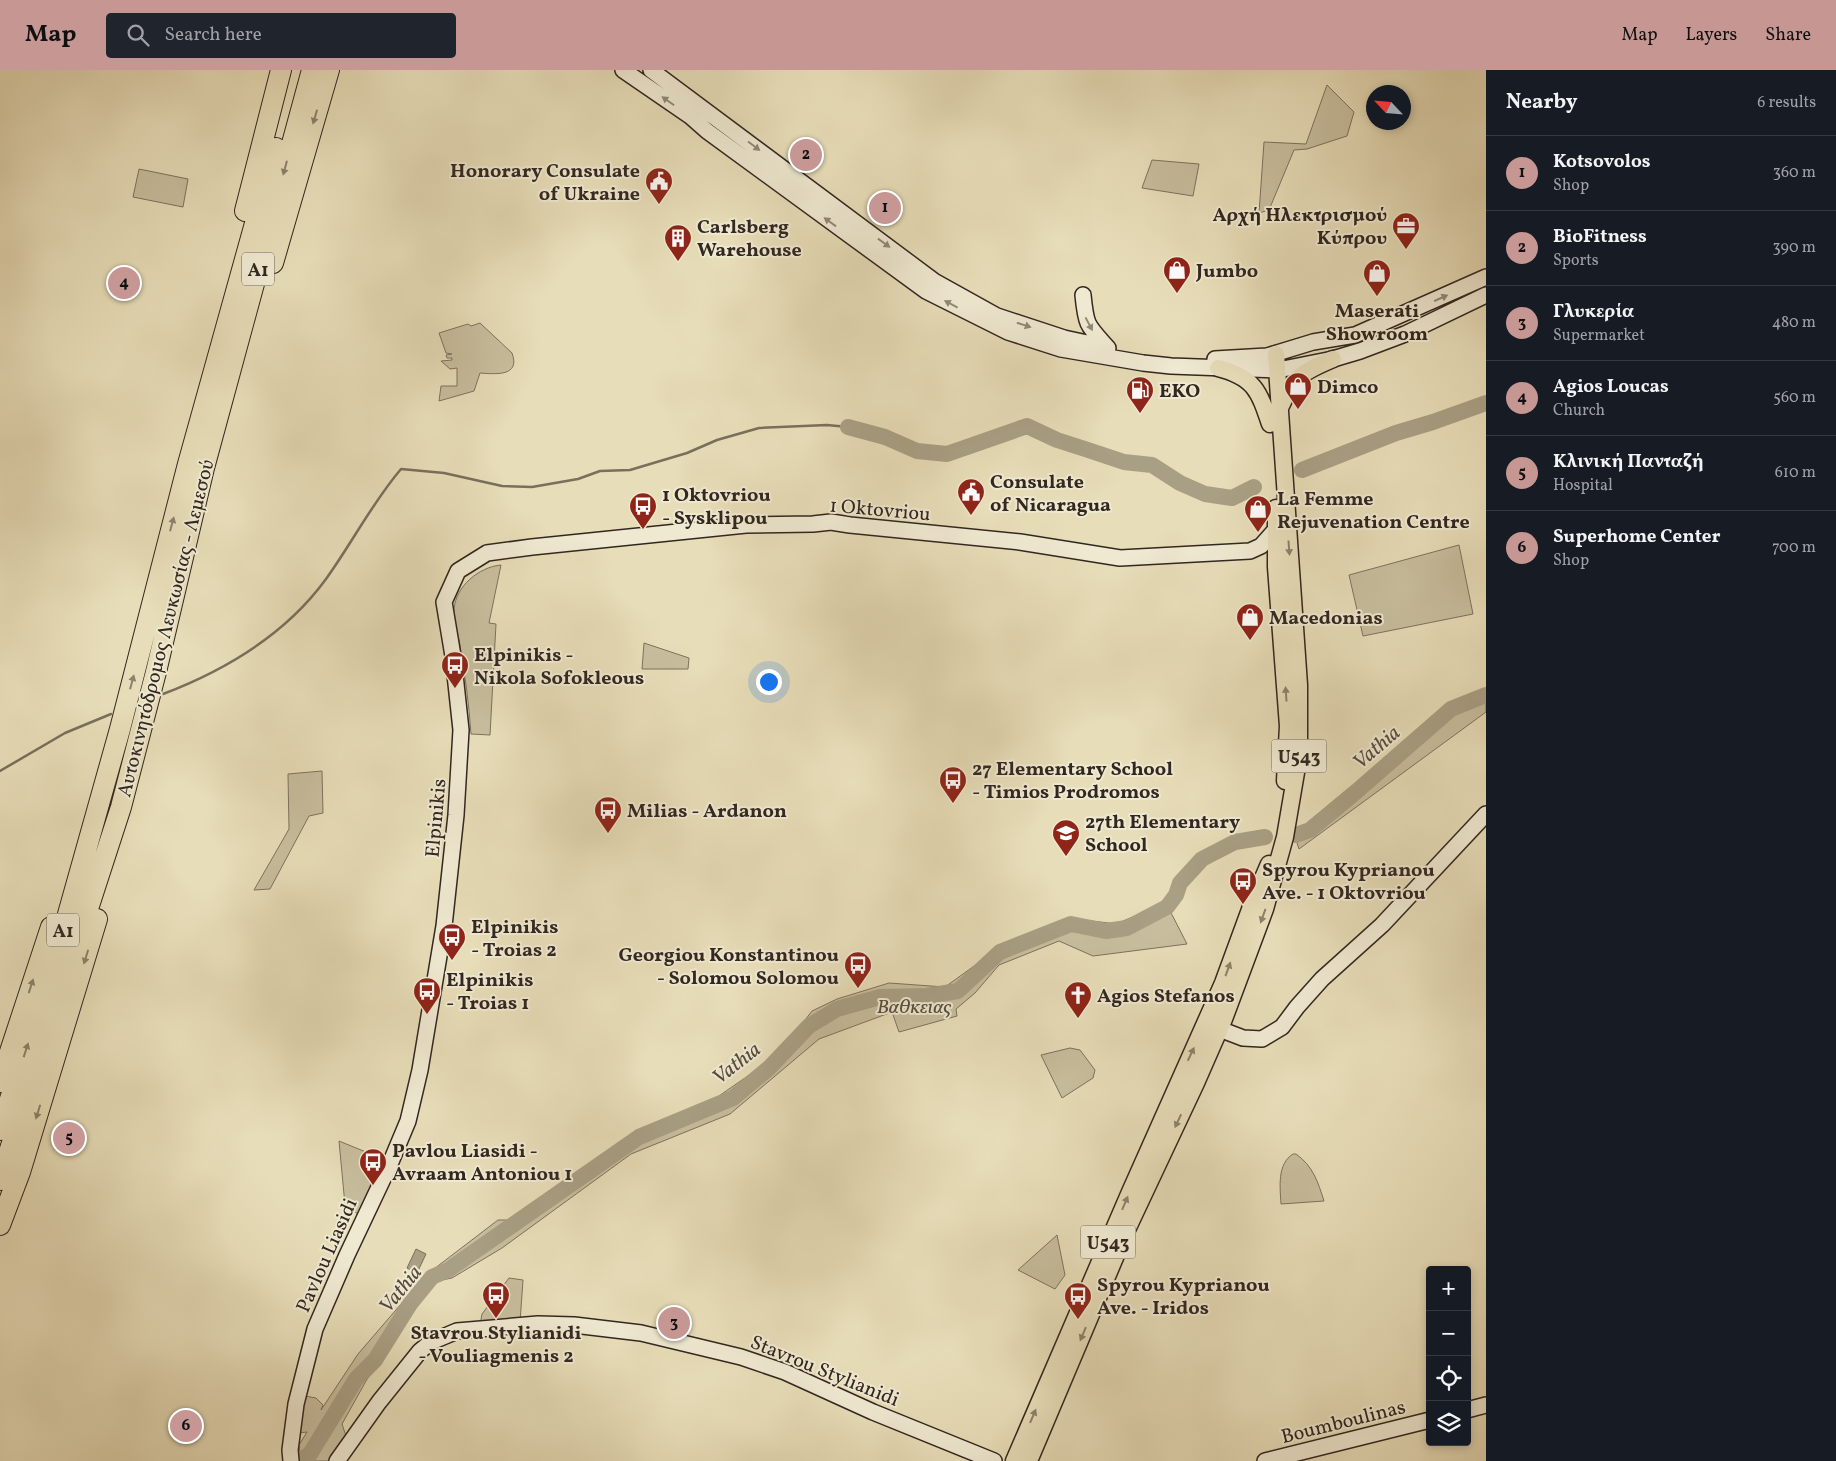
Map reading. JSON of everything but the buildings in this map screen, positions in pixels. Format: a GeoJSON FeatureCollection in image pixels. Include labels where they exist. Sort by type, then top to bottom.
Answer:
{"type":"FeatureCollection","features":[{"type":"Feature","properties":{"kind":"highway"},"geometry":{"type":"LineString","coordinates":[[196,466],[222,305],[281,70]]}},
{"type":"Feature","properties":{"kind":"highway","name":"Αυτοκινητόδρομος Λευκωσίας - Λεμεσού"},"geometry":{"type":"LineString","coordinates":[[0,1180],[121,807],[156,672],[196,466],[298,70]]}},
{"type":"Feature","properties":{"kind":"highway","name":"Αυτοκινητόδρομος Λευκωσίας - Λεμεσού"},"geometry":{"type":"LineString","coordinates":[[0,1130],[56,957],[120,729],[312,70]]}},
{"type":"Feature","properties":{"kind":"highway"},"geometry":{"type":"LineString","coordinates":[[196,466],[244,356],[276,254],[329,70]]}},
{"type":"Feature","properties":{"kind":"highway"},"geometry":{"type":"LineString","coordinates":[[0,1082],[82,831],[120,729]]}},
{"type":"Feature","properties":{"kind":"highway"},"geometry":{"type":"LineString","coordinates":[[0,1225],[20,1172],[93,934],[121,807]]}},
{"type":"Feature","properties":{"kind":"main road"},"geometry":{"type":"LineString","coordinates":[[1280,409],[1288,390],[1296,379],[1309,370],[1333,359]]}},
{"type":"Feature","properties":{"kind":"main road","name":"U543"},"geometry":{"type":"LineString","coordinates":[[1029,1461],[1214,1021],[1223,983],[1252,904],[1272,857],[1280,820],[1286,772],[1288,726],[1276,567],[1280,409],[1272,362]]}},
{"type":"Feature","properties":{"kind":"main road","name":"U543"},"geometry":{"type":"LineString","coordinates":[[1014,1461],[1126,1200],[1214,1021],[1265,909],[1275,879],[1285,837],[1299,755],[1299,685],[1279,479],[1270,424],[1272,362]]}},
{"type":"Feature","properties":{"kind":"main road"},"geometry":{"type":"LineString","coordinates":[[1218,368],[1234,372],[1248,381],[1260,395],[1270,424]]}},
{"type":"Feature","properties":{"kind":"street"},"geometry":{"type":"LineString","coordinates":[[623,70],[690,116],[707,131],[926,292],[1008,332],[1060,349],[1143,363],[1218,368],[1272,362],[1333,359],[1405,334],[1486,294]]}},
{"type":"Feature","properties":{"kind":"street"},"geometry":{"type":"LineString","coordinates":[[652,70],[934,281],[997,316],[1064,338],[1143,355],[1186,360],[1272,362],[1313,342],[1355,335],[1486,278]]}},
{"type":"Feature","properties":{"kind":"street"},"geometry":{"type":"LineString","coordinates":[[1083,295],[1086,323],[1108,348]]}},
{"type":"Feature","properties":{"kind":"street","name":"1 Oktovriou"},"geometry":{"type":"LineString","coordinates":[[458,571],[488,553],[746,525],[831,522],[1020,542],[1120,558],[1250,551],[1260,546],[1277,528]]}},
{"type":"Feature","properties":{"kind":"street","name":"1 Oktovriou"},"geometry":{"type":"LineString","coordinates":[[1242,551],[1264,556],[1276,567]]}},
{"type":"Feature","properties":{"kind":"street","name":"Elpinikis"},"geometry":{"type":"LineString","coordinates":[[420,1070],[444,926],[458,797],[461,730],[453,656],[444,602],[458,571]]}},
{"type":"Feature","properties":{"kind":"street"},"geometry":{"type":"LineString","coordinates":[[1214,1021],[1243,1038],[1262,1039],[1282,1027],[1322,979],[1382,925],[1486,814]]}},
{"type":"Feature","properties":{"kind":"street"},"geometry":{"type":"LineString","coordinates":[[1214,1021],[1255,1032],[1265,1029],[1297,1007]]}},
{"type":"Feature","properties":{"kind":"street","name":"Pavlou Liasidi"},"geometry":{"type":"LineString","coordinates":[[291,1461],[290,1450],[295,1413],[315,1329],[408,1121],[420,1070]]}},
{"type":"Feature","properties":{"kind":"street","name":"Stavrou Stylianidi"},"geometry":{"type":"LineString","coordinates":[[338,1461],[379,1402],[420,1351],[431,1342],[457,1331],[557,1324],[641,1333],[756,1362],[994,1461]]}},
{"type":"Feature","properties":{"kind":"street"},"geometry":{"type":"LineString","coordinates":[[1471,1409],[1486,1405]]}},
{"type":"Feature","properties":{"kind":"street","name":"Boumboulinas"},"geometry":{"type":"LineString","coordinates":[[1265,1461],[1426,1421]]}},
{"type":"Feature","properties":{"kind":"green space"},"geometry":{"type":"Polygon","coordinates":[[[1327,85],[1354,112],[1347,136],[1307,149],[1294,150],[1269,210],[1259,213],[1264,142],[1306,144],[1327,85]]]}},
{"type":"Feature","properties":{"kind":"green space"},"geometry":{"type":"Polygon","coordinates":[[[1152,160],[1199,164],[1193,196],[1142,188],[1152,160]]]}},
{"type":"Feature","properties":{"kind":"green space"},"geometry":{"type":"Polygon","coordinates":[[[139,169],[188,179],[183,207],[133,197],[139,169]]]}},
{"type":"Feature","properties":{"kind":"green space"},"geometry":{"type":"Polygon","coordinates":[[[480,323],[512,353],[513,366],[505,372],[493,374],[480,373],[474,391],[439,401],[441,386],[457,386],[457,368],[450,369],[441,361],[452,360],[452,358],[447,358],[446,355],[452,354],[446,353],[439,333],[468,324],[471,326],[480,323]]]}},
{"type":"Feature","properties":{"kind":"green space"},"geometry":{"type":"Polygon","coordinates":[[[1459,545],[1473,614],[1363,636],[1349,575],[1459,545]]]}},
{"type":"Feature","properties":{"kind":"green space"},"geometry":{"type":"Polygon","coordinates":[[[501,565],[489,623],[496,624],[490,735],[471,734],[454,609],[459,593],[470,579],[485,569],[501,565]]]}},
{"type":"Feature","properties":{"kind":"green space"},"geometry":{"type":"Polygon","coordinates":[[[644,643],[689,658],[688,669],[642,669],[644,643]]]}},
{"type":"Feature","properties":{"kind":"green space"},"geometry":{"type":"Polygon","coordinates":[[[1486,699],[1486,712],[1299,849],[1296,840],[1452,713],[1486,699]]]}},
{"type":"Feature","properties":{"kind":"green space"},"geometry":{"type":"Polygon","coordinates":[[[322,771],[323,813],[309,816],[270,889],[254,890],[289,829],[288,774],[322,771]]]}},
{"type":"Feature","properties":{"kind":"green space","name":"Βαθκειας"},"geometry":{"type":"Polygon","coordinates":[[[1166,903],[1187,944],[1093,956],[1059,941],[999,965],[975,993],[956,1009],[957,1016],[899,1032],[892,1012],[819,1039],[730,1114],[631,1154],[502,1248],[452,1278],[432,1282],[366,1381],[342,1424],[346,1436],[330,1461],[301,1461],[299,1445],[307,1432],[299,1433],[305,1396],[316,1398],[323,1405],[321,1410],[358,1354],[426,1275],[498,1220],[510,1220],[621,1142],[716,1098],[778,1055],[812,1011],[837,999],[889,983],[945,987],[999,948],[1068,918],[1116,924],[1166,903]]]}},
{"type":"Feature","properties":{"kind":"green space"},"geometry":{"type":"Polygon","coordinates":[[[1070,1048],[1080,1050],[1095,1070],[1093,1078],[1062,1098],[1041,1055],[1070,1048]]]}},
{"type":"Feature","properties":{"kind":"green space"},"geometry":{"type":"Polygon","coordinates":[[[339,1141],[383,1159],[358,1214],[345,1205],[339,1141]]]}},
{"type":"Feature","properties":{"kind":"green space"},"geometry":{"type":"Polygon","coordinates":[[[1293,1154],[1302,1159],[1311,1169],[1324,1201],[1281,1204],[1280,1183],[1282,1170],[1288,1158],[1293,1154]]]}},
{"type":"Feature","properties":{"kind":"green space"},"geometry":{"type":"Polygon","coordinates":[[[1057,1235],[1065,1275],[1055,1289],[1018,1270],[1057,1235]]]}},
{"type":"Feature","properties":{"kind":"green space"},"geometry":{"type":"Polygon","coordinates":[[[509,1278],[523,1280],[520,1322],[480,1325],[482,1314],[509,1278]]]}},
{"type":"Feature","properties":{"kind":"shaded area"},"geometry":{"type":"Polygon","coordinates":[[[416,1249],[426,1254],[417,1273],[407,1268],[416,1249]]]}},
{"type":"Feature","properties":{"kind":"waterway"},"geometry":{"type":"LineString","coordinates":[[1302,470],[1396,433],[1486,403]]}},
{"type":"Feature","properties":{"kind":"waterway"},"geometry":{"type":"LineString","coordinates":[[163,694],[232,662],[293,617],[326,579],[381,495],[401,469],[444,473],[502,486],[532,487],[578,479],[600,471],[630,470],[687,453],[717,440],[759,428],[827,425],[848,427]]}},
{"type":"Feature","properties":{"kind":"waterway"},"geometry":{"type":"LineString","coordinates":[[848,427],[885,437],[917,451],[947,454],[1027,426],[1057,440],[1124,462],[1152,465],[1180,483],[1205,494],[1232,498],[1254,487]]}},
{"type":"Feature","properties":{"kind":"waterway","name":"Vathia"},"geometry":{"type":"LineString","coordinates":[[1296,835],[1310,830],[1451,709],[1486,695]]}},
{"type":"Feature","properties":{"kind":"waterway"},"geometry":{"type":"LineString","coordinates":[[0,771],[65,733],[111,714]]}},
{"type":"Feature","properties":{"kind":"waterway","name":"Vathia"},"geometry":{"type":"LineString","coordinates":[[302,1459],[310,1454],[356,1379],[375,1360],[410,1304],[432,1277],[448,1270],[639,1137],[733,1098],[769,1068],[809,1026],[837,1009],[880,997],[927,996],[958,991],[1000,952],[1071,924],[1106,931],[1127,928],[1167,907],[1176,895],[1180,883],[1202,859],[1235,842],[1265,837]]}},
{"type":"Feature","properties":{"kind":"place","name":"BioFitness"},"geometry":{"type":"Point","coordinates":[806,155]}},
{"type":"Feature","properties":{"kind":"place","name":"Honorary Consulate of Ukraine"},"geometry":{"type":"Point","coordinates":[659,205]}},
{"type":"Feature","properties":{"kind":"place","name":"Kotsovolos"},"geometry":{"type":"Point","coordinates":[885,208]}},
{"type":"Feature","properties":{"kind":"place","name":"Αρχή Ηλεκτρισμού Κύπρου"},"geometry":{"type":"Point","coordinates":[1406,250]}},
{"type":"Feature","properties":{"kind":"place","name":"Carlsberg Warehouse"},"geometry":{"type":"Point","coordinates":[678,262]}},
{"type":"Feature","properties":{"kind":"place","name":"Agios Loucas"},"geometry":{"type":"Point","coordinates":[124,283]}},
{"type":"Feature","properties":{"kind":"place","name":"Jumbo"},"geometry":{"type":"Point","coordinates":[1177,294]}},
{"type":"Feature","properties":{"kind":"place","name":"Maserati Showroom"},"geometry":{"type":"Point","coordinates":[1377,297]}},
{"type":"Feature","properties":{"kind":"place","name":"Dimco"},"geometry":{"type":"Point","coordinates":[1298,410]}},
{"type":"Feature","properties":{"kind":"place","name":"EKO"},"geometry":{"type":"Point","coordinates":[1140,414]}},
{"type":"Feature","properties":{"kind":"place","name":"Consulate of Nicaragua"},"geometry":{"type":"Point","coordinates":[971,516]}},
{"type":"Feature","properties":{"kind":"place","name":"1 Oktovriou - Sysklipou"},"geometry":{"type":"Point","coordinates":[643,530]}},
{"type":"Feature","properties":{"kind":"place","name":"La Femme Rejuvenation Centre"},"geometry":{"type":"Point","coordinates":[1258,533]}},
{"type":"Feature","properties":{"kind":"place","name":"Macedonias"},"geometry":{"type":"Point","coordinates":[1250,641]}},
{"type":"Feature","properties":{"kind":"place","name":"Elpinikis - Nikola Sofokleous"},"geometry":{"type":"Point","coordinates":[455,689]}},
{"type":"Feature","properties":{"kind":"place","name":"27 Elementary School - Timios Prodromos"},"geometry":{"type":"Point","coordinates":[953,804]}},
{"type":"Feature","properties":{"kind":"place","name":"Milias - Ardanon"},"geometry":{"type":"Point","coordinates":[608,834]}},
{"type":"Feature","properties":{"kind":"place","name":"27th Elementary School"},"geometry":{"type":"Point","coordinates":[1066,857]}},
{"type":"Feature","properties":{"kind":"place","name":"Spyrou Kyprianou Ave. - 1 Oktovriou"},"geometry":{"type":"Point","coordinates":[1243,905]}},
{"type":"Feature","properties":{"kind":"place","name":"Elpinikis - Troias 2"},"geometry":{"type":"Point","coordinates":[452,961]}},
{"type":"Feature","properties":{"kind":"place","name":"Georgiou Konstantinou - Solomou Solomou"},"geometry":{"type":"Point","coordinates":[858,989]}},
{"type":"Feature","properties":{"kind":"place","name":"Elpinikis - Troias 1"},"geometry":{"type":"Point","coordinates":[427,1015]}},
{"type":"Feature","properties":{"kind":"place","name":"Agios Stefanos"},"geometry":{"type":"Point","coordinates":[1078,1019]}},
{"type":"Feature","properties":{"kind":"place","name":"Κλινική Πανταζή"},"geometry":{"type":"Point","coordinates":[69,1138]}},
{"type":"Feature","properties":{"kind":"place","name":"Pavlou Liasidi - Avraam Antoniou 1"},"geometry":{"type":"Point","coordinates":[373,1186]}},
{"type":"Feature","properties":{"kind":"place","name":"Stavrou Stylianidi - Vouliagmenis 2"},"geometry":{"type":"Point","coordinates":[496,1319]}},
{"type":"Feature","properties":{"kind":"place","name":"Spyrou Kyprianou Ave. - Iridos"},"geometry":{"type":"Point","coordinates":[1078,1320]}},
{"type":"Feature","properties":{"kind":"place","name":"Γλυκερία"},"geometry":{"type":"Point","coordinates":[674,1323]}},
{"type":"Feature","properties":{"kind":"place","name":"Superhome Center"},"geometry":{"type":"Point","coordinates":[186,1426]}}]}
